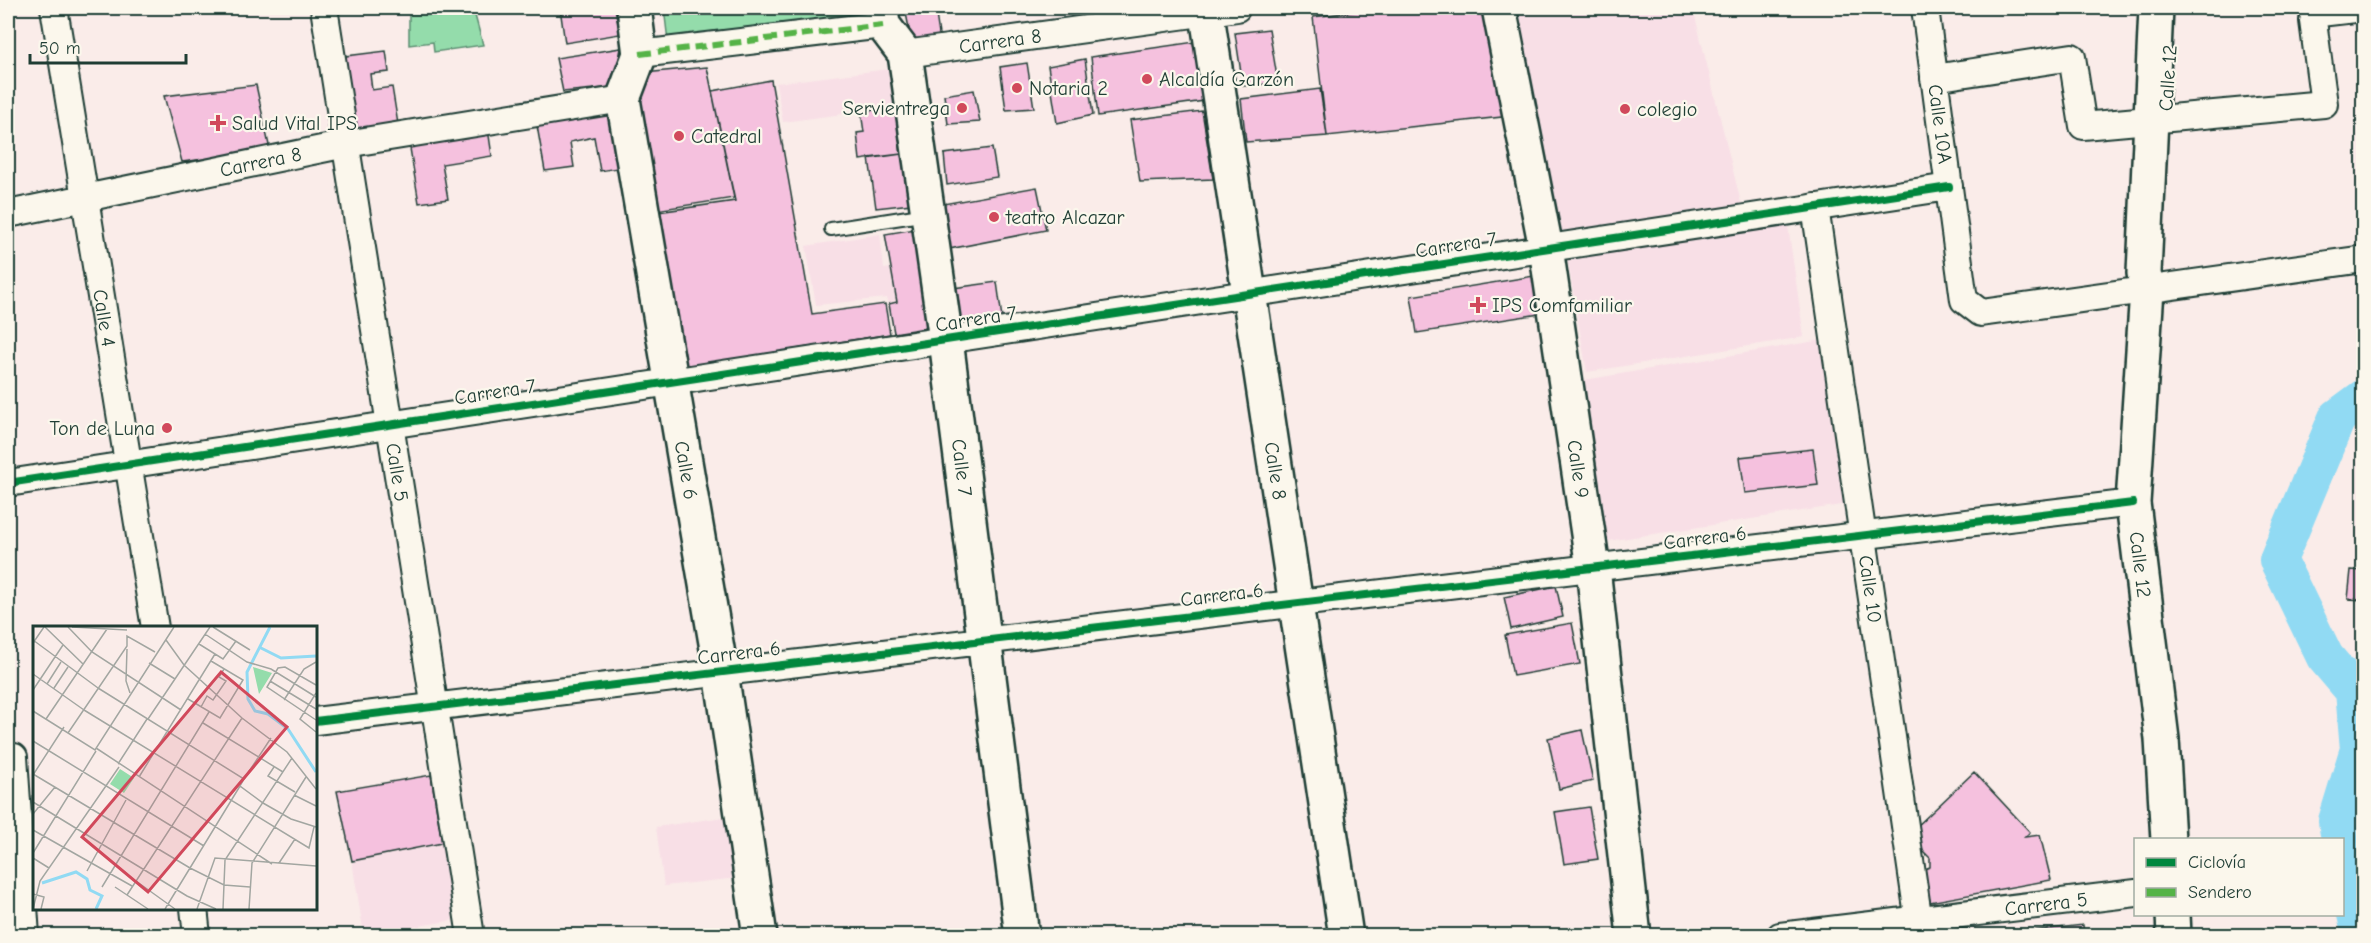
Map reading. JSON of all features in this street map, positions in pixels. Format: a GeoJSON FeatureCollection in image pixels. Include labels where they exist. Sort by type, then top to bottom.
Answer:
{"type":"FeatureCollection","features":[{"type":"Feature","properties":{"kind":"street","name":"Calle 4"},"geometry":{"type":"LineString","coordinates":[[54,8],[155,626]]}},
{"type":"Feature","properties":{"kind":"street","name":"Calle 5"},"geometry":{"type":"LineString","coordinates":[[324,8],[471,936]]}},
{"type":"Feature","properties":{"kind":"street"},"geometry":{"type":"LineString","coordinates":[[623,99],[640,54],[634,8]]}},
{"type":"Feature","properties":{"kind":"street","name":"Calle 9"},"geometry":{"type":"LineString","coordinates":[[1499,8],[1546,248],[1593,568],[1634,936]]}},
{"type":"Feature","properties":{"kind":"street","name":"Calle 10A"},"geometry":{"type":"LineString","coordinates":[[1925,8],[1964,300],[1981,313],[2147,290]]}},
{"type":"Feature","properties":{"kind":"street","name":"Calle 12"},"geometry":{"type":"LineString","coordinates":[[2156,8],[2159,119],[2157,273],[2147,290],[2133,503],[2162,739],[2168,838]]}},
{"type":"Feature","properties":{"kind":"street","name":"Calle 12"},"geometry":{"type":"LineString","coordinates":[[2159,119],[2173,8]]}},
{"type":"Feature","properties":{"kind":"street"},"geometry":{"type":"LineString","coordinates":[[1934,78],[2072,57],[2083,126],[2324,104],[2313,21],[2320,13],[2363,8]]}},
{"type":"Feature","properties":{"kind":"street","name":"Carrera 8"},"geometry":{"type":"LineString","coordinates":[[905,54],[1217,9]]}},
{"type":"Feature","properties":{"kind":"street","name":"Calle 8"},"geometry":{"type":"LineString","coordinates":[[1217,9],[1247,294],[1346,936]]}},
{"type":"Feature","properties":{"kind":"street"},"geometry":{"type":"LineString","coordinates":[[640,54],[882,16]]}},
{"type":"Feature","properties":{"kind":"street","name":"Calle 7"},"geometry":{"type":"LineString","coordinates":[[882,16],[905,54],[946,340],[1022,936]]}},
{"type":"Feature","properties":{"kind":"street","name":"Carrera 8"},"geometry":{"type":"LineString","coordinates":[[8,214],[346,144],[623,99]]}},
{"type":"Feature","properties":{"kind":"street","name":"Calle 6"},"geometry":{"type":"LineString","coordinates":[[623,99],[721,672],[760,936]]}},
{"type":"Feature","properties":{"kind":"street","name":"Carrera 7"},"geometry":{"type":"LineString","coordinates":[[8,483],[1949,187]]}},
{"type":"Feature","properties":{"kind":"street","name":"Calle 10"},"geometry":{"type":"LineString","coordinates":[[1815,207],[1919,927]]}},
{"type":"Feature","properties":{"kind":"street"},"geometry":{"type":"LineString","coordinates":[[2147,290],[2364,259]]}},
{"type":"Feature","properties":{"kind":"street","name":"Carrera 6"},"geometry":{"type":"LineString","coordinates":[[316,721],[2133,503]]}},
{"type":"Feature","properties":{"kind":"street"},"geometry":{"type":"LineString","coordinates":[[19,756],[26,936]]}},
{"type":"Feature","properties":{"kind":"street","name":"Carrera 5"},"geometry":{"type":"LineString","coordinates":[[1780,936],[1919,927],[2134,893]]}},
{"type":"Feature","properties":{"kind":"street"},"geometry":{"type":"LineString","coordinates":[[194,910],[197,936]]}},
{"type":"Feature","properties":{"kind":"street"},"geometry":{"type":"LineString","coordinates":[[2173,916],[2174,936]]}},
{"type":"Feature","properties":{"kind":"lane"},"geometry":{"type":"LineString","coordinates":[[831,229],[929,213]]}},
{"type":"Feature","properties":{"kind":"shaded area","name":"colegio"},"geometry":{"type":"Polygon","coordinates":[[[1511,8],[1693,8],[1743,211],[1557,243],[1511,8]]]}},
{"type":"Feature","properties":{"kind":"shaded area"},"geometry":{"type":"Polygon","coordinates":[[[889,69],[895,107],[783,122],[776,83],[889,69]]]}},
{"type":"Feature","properties":{"kind":"shaded area"},"geometry":{"type":"Polygon","coordinates":[[[1788,226],[1804,337],[1587,372],[1567,257],[1788,226]]]}},
{"type":"Feature","properties":{"kind":"shaded area"},"geometry":{"type":"Polygon","coordinates":[[[880,234],[884,269],[928,262],[939,327],[893,334],[887,298],[816,305],[806,246],[880,234]]]}},
{"type":"Feature","properties":{"kind":"shaded area"},"geometry":{"type":"Polygon","coordinates":[[[1822,340],[1848,504],[1608,541],[1584,380],[1822,340]]]}},
{"type":"Feature","properties":{"kind":"shaded area"},"geometry":{"type":"Polygon","coordinates":[[[737,815],[747,877],[664,886],[656,827],[737,815]]]}},
{"type":"Feature","properties":{"kind":"shaded area"},"geometry":{"type":"Polygon","coordinates":[[[442,843],[461,919],[364,935],[352,861],[442,843]]]}},
{"type":"Feature","properties":{"kind":"green space"},"geometry":{"type":"Polygon","coordinates":[[[409,8],[473,8],[483,45],[434,52],[433,42],[409,45],[409,8]]]}},
{"type":"Feature","properties":{"kind":"green space"},"geometry":{"type":"Polygon","coordinates":[[[664,8],[863,8],[865,19],[668,41],[664,8]]]}},
{"type":"Feature","properties":{"kind":"building"},"geometry":{"type":"Polygon","coordinates":[[[560,8],[615,8],[620,34],[565,43],[560,8]]]}},
{"type":"Feature","properties":{"kind":"building"},"geometry":{"type":"Polygon","coordinates":[[[905,8],[935,8],[940,41],[912,44],[905,8]]]}},
{"type":"Feature","properties":{"kind":"building"},"geometry":{"type":"Polygon","coordinates":[[[1070,8],[1129,8],[1071,15],[1070,8]]]}},
{"type":"Feature","properties":{"kind":"building"},"geometry":{"type":"Polygon","coordinates":[[[1383,8],[1492,8],[1511,116],[1327,136],[1313,17],[1383,8]]]}},
{"type":"Feature","properties":{"kind":"building"},"geometry":{"type":"Polygon","coordinates":[[[1269,29],[1278,83],[1243,86],[1235,33],[1269,29]]]}},
{"type":"Feature","properties":{"kind":"building","name":"Alcaldía Garzón"},"geometry":{"type":"Polygon","coordinates":[[[1195,42],[1204,101],[1098,116],[1091,57],[1195,42]]]}},
{"type":"Feature","properties":{"kind":"building"},"geometry":{"type":"Polygon","coordinates":[[[621,48],[614,87],[563,92],[556,58],[621,48]]]}},
{"type":"Feature","properties":{"kind":"building"},"geometry":{"type":"Polygon","coordinates":[[[386,51],[389,72],[370,74],[372,90],[392,87],[398,124],[349,131],[338,57],[386,51]]]}},
{"type":"Feature","properties":{"kind":"building"},"geometry":{"type":"Polygon","coordinates":[[[1085,59],[1093,115],[1057,123],[1048,66],[1085,59]]]}},
{"type":"Feature","properties":{"kind":"building","name":"Notaria 2"},"geometry":{"type":"Polygon","coordinates":[[[1027,63],[1034,108],[1006,110],[1000,67],[1027,63]]]}},
{"type":"Feature","properties":{"kind":"building","name":"Catedral"},"geometry":{"type":"Polygon","coordinates":[[[707,67],[734,198],[650,211],[630,99],[644,73],[707,67]]]}},
{"type":"Feature","properties":{"kind":"building"},"geometry":{"type":"Polygon","coordinates":[[[771,80],[812,314],[885,304],[890,334],[684,367],[651,213],[735,201],[712,91],[771,80]]]}},
{"type":"Feature","properties":{"kind":"building","name":"Salud Vital IPS"},"geometry":{"type":"Polygon","coordinates":[[[256,85],[270,150],[182,162],[164,96],[256,85]]]}},
{"type":"Feature","properties":{"kind":"building"},"geometry":{"type":"Polygon","coordinates":[[[1320,89],[1327,136],[1246,142],[1241,99],[1320,89]]]}},
{"type":"Feature","properties":{"kind":"building","name":"Servientrega"},"geometry":{"type":"Polygon","coordinates":[[[974,90],[980,122],[948,124],[944,95],[974,90]]]}},
{"type":"Feature","properties":{"kind":"building"},"geometry":{"type":"Polygon","coordinates":[[[618,106],[629,166],[600,171],[594,137],[570,142],[574,167],[545,171],[536,120],[618,106]]]}},
{"type":"Feature","properties":{"kind":"building"},"geometry":{"type":"Polygon","coordinates":[[[895,107],[901,154],[860,160],[857,133],[864,132],[861,112],[895,107]]]}},
{"type":"Feature","properties":{"kind":"building"},"geometry":{"type":"Polygon","coordinates":[[[1202,111],[1213,179],[1140,182],[1130,120],[1202,111]]]}},
{"type":"Feature","properties":{"kind":"building"},"geometry":{"type":"Polygon","coordinates":[[[488,129],[492,156],[442,164],[448,199],[419,203],[409,142],[488,129]]]}},
{"type":"Feature","properties":{"kind":"building"},"geometry":{"type":"Polygon","coordinates":[[[992,148],[997,177],[947,185],[944,154],[992,148]]]}},
{"type":"Feature","properties":{"kind":"building"},"geometry":{"type":"Polygon","coordinates":[[[901,154],[911,204],[876,208],[869,158],[901,154]]]}},
{"type":"Feature","properties":{"kind":"building","name":"teatro Alcazar"},"geometry":{"type":"Polygon","coordinates":[[[1037,187],[1046,230],[949,249],[943,204],[1037,187]]]}},
{"type":"Feature","properties":{"kind":"building"},"geometry":{"type":"Polygon","coordinates":[[[921,228],[938,326],[894,333],[889,304],[897,302],[885,234],[921,228]]]}},
{"type":"Feature","properties":{"kind":"building","name":"IPS Comfamiliar"},"geometry":{"type":"Polygon","coordinates":[[[1540,275],[1546,313],[1417,333],[1411,296],[1540,275]]]}},
{"type":"Feature","properties":{"kind":"building"},"geometry":{"type":"Polygon","coordinates":[[[997,282],[1002,318],[952,323],[946,289],[997,282]]]}},
{"type":"Feature","properties":{"kind":"building"},"geometry":{"type":"Polygon","coordinates":[[[1813,449],[1818,485],[1745,493],[1740,457],[1813,449]]]}},
{"type":"Feature","properties":{"kind":"building"},"geometry":{"type":"Polygon","coordinates":[[[2351,570],[2364,571],[2364,600],[2348,599],[2351,570]]]}},
{"type":"Feature","properties":{"kind":"building"},"geometry":{"type":"Polygon","coordinates":[[[1556,586],[1563,617],[1511,629],[1504,597],[1556,586]]]}},
{"type":"Feature","properties":{"kind":"building"},"geometry":{"type":"Polygon","coordinates":[[[1572,623],[1580,664],[1513,676],[1505,635],[1572,623]]]}},
{"type":"Feature","properties":{"kind":"building"},"geometry":{"type":"Polygon","coordinates":[[[1582,730],[1593,781],[1559,789],[1548,738],[1582,730]]]}},
{"type":"Feature","properties":{"kind":"building"},"geometry":{"type":"Polygon","coordinates":[[[1974,772],[2030,832],[2025,837],[2040,835],[2051,880],[1930,902],[1924,869],[1930,867],[1930,858],[1915,843],[1911,832],[1974,772]]]}},
{"type":"Feature","properties":{"kind":"building"},"geometry":{"type":"Polygon","coordinates":[[[431,775],[442,843],[352,861],[337,791],[431,775]]]}},
{"type":"Feature","properties":{"kind":"building"},"geometry":{"type":"Polygon","coordinates":[[[1589,807],[1598,859],[1564,864],[1555,812],[1589,807]]]}},
{"type":"Feature","properties":{"kind":"building"},"geometry":{"type":"Polygon","coordinates":[[[2083,925],[2084,936],[2005,936],[2005,934],[2083,925]]]}},
{"type":"Feature","properties":{"kind":"waterway"},"geometry":{"type":"LineString","coordinates":[[2340,838],[2337,821],[2359,749],[2354,691],[2325,657],[2278,560],[2337,418],[2364,398]]}},
{"type":"Feature","properties":{"kind":"waterway"},"geometry":{"type":"LineString","coordinates":[[2344,863],[2361,936]]}},
{"type":"Feature","properties":{"kind":"marked path"},"geometry":{"type":"LineString","coordinates":[[640,54],[883,25]]}},
{"type":"Feature","properties":{"kind":"cycle path"},"geometry":{"type":"LineString","coordinates":[[8,483],[1949,187]]}},
{"type":"Feature","properties":{"kind":"cycle path"},"geometry":{"type":"LineString","coordinates":[[316,721],[2133,503]]}},
{"type":"Feature","properties":{"kind":"place","name":"Alcaldía Garzón"},"geometry":{"type":"Point","coordinates":[1147,79]}},
{"type":"Feature","properties":{"kind":"place","name":"Notaria 2"},"geometry":{"type":"Point","coordinates":[1017,88]}},
{"type":"Feature","properties":{"kind":"place","name":"Servientrega"},"geometry":{"type":"Point","coordinates":[962,108]}},
{"type":"Feature","properties":{"kind":"place","name":"colegio"},"geometry":{"type":"Point","coordinates":[1625,109]}},
{"type":"Feature","properties":{"kind":"place","name":"Salud Vital IPS"},"geometry":{"type":"Point","coordinates":[218,123]}},
{"type":"Feature","properties":{"kind":"place","name":"Catedral"},"geometry":{"type":"Point","coordinates":[679,136]}},
{"type":"Feature","properties":{"kind":"place","name":"teatro Alcazar"},"geometry":{"type":"Point","coordinates":[994,217]}},
{"type":"Feature","properties":{"kind":"place","name":"IPS Comfamiliar"},"geometry":{"type":"Point","coordinates":[1478,305]}},
{"type":"Feature","properties":{"kind":"place","name":"Ton de Luna"},"geometry":{"type":"Point","coordinates":[167,428]}}]}
